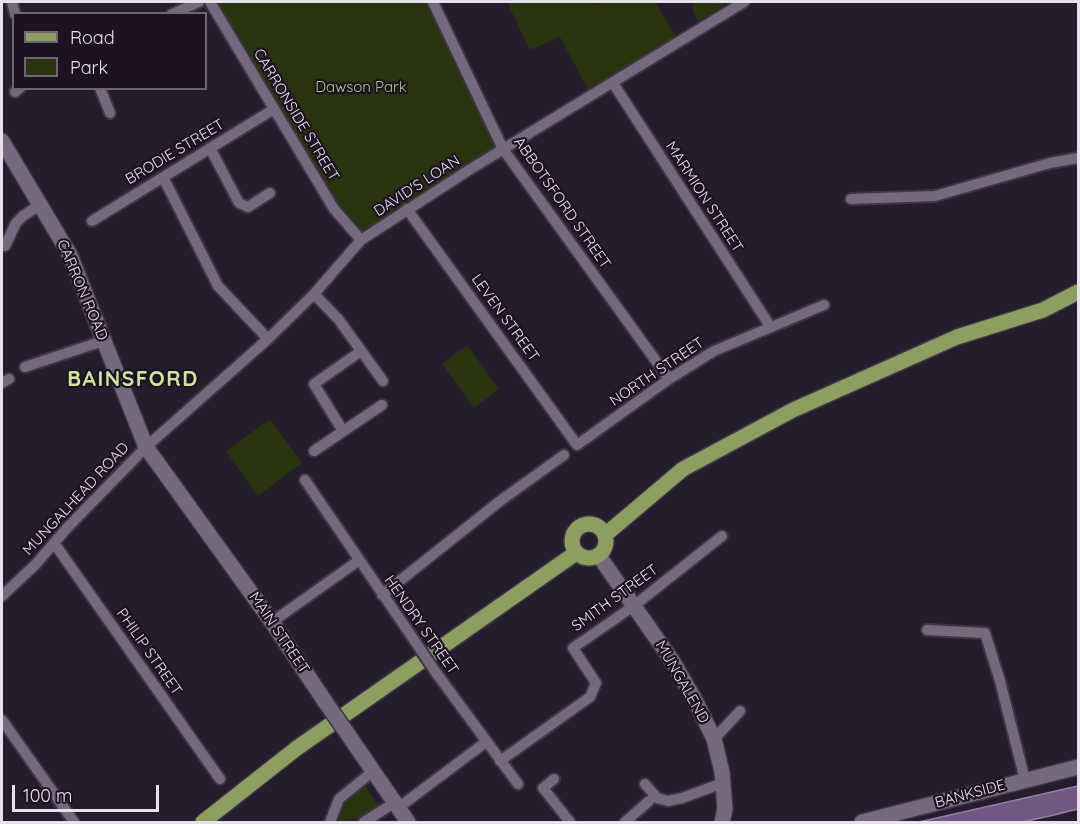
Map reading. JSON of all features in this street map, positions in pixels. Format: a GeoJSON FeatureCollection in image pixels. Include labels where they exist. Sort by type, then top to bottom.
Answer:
{"type":"FeatureCollection","features":[{"type":"Feature","properties":{"kind":"main road","name":"CARRON ROAD"},"geometry":{"type":"LineString","coordinates":[[2,141],[70,255],[146,447]]}},
{"type":"Feature","properties":{"kind":"main road"},"geometry":{"type":"LineString","coordinates":[[605,535],[683,469],[793,410],[957,337],[1043,310],[1078,292]]}},
{"type":"Feature","properties":{"kind":"main road","name":"MAIN STREET"},"geometry":{"type":"LineString","coordinates":[[146,447],[272,622],[408,822]]}},
{"type":"Feature","properties":{"kind":"main road"},"geometry":{"type":"LineString","coordinates":[[592,524],[602,530],[606,547],[599,556],[587,559],[576,553],[572,536],[580,527],[592,524]]}},
{"type":"Feature","properties":{"kind":"main road"},"geometry":{"type":"LineString","coordinates":[[203,822],[297,748],[576,553]]}},
{"type":"Feature","properties":{"kind":"main road","name":"MUNGALEND"},"geometry":{"type":"LineString","coordinates":[[599,556],[673,662],[714,740],[723,783],[725,808],[722,822]]}},
{"type":"Feature","properties":{"kind":"main road","name":"BANKSIDE"},"geometry":{"type":"LineString","coordinates":[[862,822],[1078,767]]}},
{"type":"Feature","properties":{"kind":"street"},"geometry":{"type":"LineString","coordinates":[[176,12],[198,2]]}},
{"type":"Feature","properties":{"kind":"street","name":"CARRONSIDE STREET"},"geometry":{"type":"LineString","coordinates":[[210,2],[334,209],[361,240]]}},
{"type":"Feature","properties":{"kind":"street","name":"ABBOTSFORD STREET"},"geometry":{"type":"LineString","coordinates":[[433,2],[503,149],[669,379]]}},
{"type":"Feature","properties":{"kind":"street","name":"DAVID'S LOAN"},"geometry":{"type":"LineString","coordinates":[[146,447],[268,339],[314,294],[361,240],[503,149],[744,2]]}},
{"type":"Feature","properties":{"kind":"street","name":"MARMION STREET"},"geometry":{"type":"LineString","coordinates":[[613,83],[770,326]]}},
{"type":"Feature","properties":{"kind":"street"},"geometry":{"type":"LineString","coordinates":[[101,90],[110,113]]}},
{"type":"Feature","properties":{"kind":"street","name":"BRODIE STREET"},"geometry":{"type":"LineString","coordinates":[[92,221],[274,109]]}},
{"type":"Feature","properties":{"kind":"street"},"geometry":{"type":"LineString","coordinates":[[210,148],[239,203],[248,207],[270,193]]}},
{"type":"Feature","properties":{"kind":"street"},"geometry":{"type":"LineString","coordinates":[[851,199],[935,196],[1050,163],[1078,158]]}},
{"type":"Feature","properties":{"kind":"street"},"geometry":{"type":"LineString","coordinates":[[163,177],[218,286],[268,339]]}},
{"type":"Feature","properties":{"kind":"street"},"geometry":{"type":"LineString","coordinates":[[5,246],[16,223],[41,204]]}},
{"type":"Feature","properties":{"kind":"street","name":"LEVEN STREET"},"geometry":{"type":"LineString","coordinates":[[407,209],[578,445]]}},
{"type":"Feature","properties":{"kind":"street"},"geometry":{"type":"LineString","coordinates":[[314,294],[339,320],[383,381]]}},
{"type":"Feature","properties":{"kind":"street","name":"NORTH STREET"},"geometry":{"type":"LineString","coordinates":[[578,445],[669,379],[714,351],[824,305]]}},
{"type":"Feature","properties":{"kind":"street"},"geometry":{"type":"LineString","coordinates":[[25,367],[103,341]]}},
{"type":"Feature","properties":{"kind":"street"},"geometry":{"type":"LineString","coordinates":[[343,431],[314,384],[361,351]]}},
{"type":"Feature","properties":{"kind":"street"},"geometry":{"type":"LineString","coordinates":[[314,451],[382,405]]}},
{"type":"Feature","properties":{"kind":"street","name":"MUNGALHEAD ROAD"},"geometry":{"type":"LineString","coordinates":[[2,596],[36,564],[146,447]]}},
{"type":"Feature","properties":{"kind":"street"},"geometry":{"type":"LineString","coordinates":[[382,595],[500,501],[564,455]]}},
{"type":"Feature","properties":{"kind":"street","name":"HENDRY STREET"},"geometry":{"type":"LineString","coordinates":[[305,480],[437,674],[518,784]]}},
{"type":"Feature","properties":{"kind":"street","name":"SMITH STREET"},"geometry":{"type":"LineString","coordinates":[[500,761],[590,697],[596,683],[573,648],[634,605],[722,536]]}},
{"type":"Feature","properties":{"kind":"street","name":"PHILIP STREET"},"geometry":{"type":"LineString","coordinates":[[54,543],[220,779]]}},
{"type":"Feature","properties":{"kind":"street"},"geometry":{"type":"LineString","coordinates":[[272,622],[358,561]]}},
{"type":"Feature","properties":{"kind":"street"},"geometry":{"type":"LineString","coordinates":[[927,630],[985,633],[1025,780]]}},
{"type":"Feature","properties":{"kind":"street"},"geometry":{"type":"LineString","coordinates":[[714,740],[740,711]]}},
{"type":"Feature","properties":{"kind":"street"},"geometry":{"type":"LineString","coordinates":[[3,727],[74,822]]}},
{"type":"Feature","properties":{"kind":"street"},"geometry":{"type":"LineString","coordinates":[[364,822],[396,806],[486,742]]}},
{"type":"Feature","properties":{"kind":"street"},"geometry":{"type":"LineString","coordinates":[[330,822],[339,799],[372,772]]}},
{"type":"Feature","properties":{"kind":"street"},"geometry":{"type":"LineString","coordinates":[[554,779],[543,788],[570,822]]}},
{"type":"Feature","properties":{"kind":"street"},"geometry":{"type":"LineString","coordinates":[[645,784],[657,798],[668,801],[723,783]]}},
{"type":"Feature","properties":{"kind":"street"},"geometry":{"type":"LineString","coordinates":[[625,822],[649,801]]}},
{"type":"Feature","properties":{"kind":"green space","name":"Dawson Park"},"geometry":{"type":"Polygon","coordinates":[[[210,2],[433,2],[503,149],[361,240],[334,209],[210,2]]]}},
{"type":"Feature","properties":{"kind":"green space"},"geometry":{"type":"Polygon","coordinates":[[[507,2],[592,2],[594,4],[655,2],[676,36],[589,92],[560,37],[530,50],[507,2]]]}},
{"type":"Feature","properties":{"kind":"green space"},"geometry":{"type":"Polygon","coordinates":[[[693,2],[729,2],[699,21],[693,13],[693,2]]]}},
{"type":"Feature","properties":{"kind":"green space"},"geometry":{"type":"Polygon","coordinates":[[[467,345],[499,389],[474,408],[442,364],[467,345]]]}},
{"type":"Feature","properties":{"kind":"green space"},"geometry":{"type":"Polygon","coordinates":[[[270,419],[302,463],[258,496],[226,451],[270,419]]]}},
{"type":"Feature","properties":{"kind":"green space"},"geometry":{"type":"Polygon","coordinates":[[[364,785],[380,807],[361,819],[340,821],[336,817],[344,801],[364,785]]]}},
{"type":"Feature","properties":{"kind":"shaded area"},"geometry":{"type":"Polygon","coordinates":[[[1078,786],[1078,809],[1050,816],[1022,822],[919,822],[1078,786]]]}},
{"type":"Feature","properties":{"kind":"district","name":"BAINSFORD"},"geometry":{"type":"Point","coordinates":[133,380]}}]}
